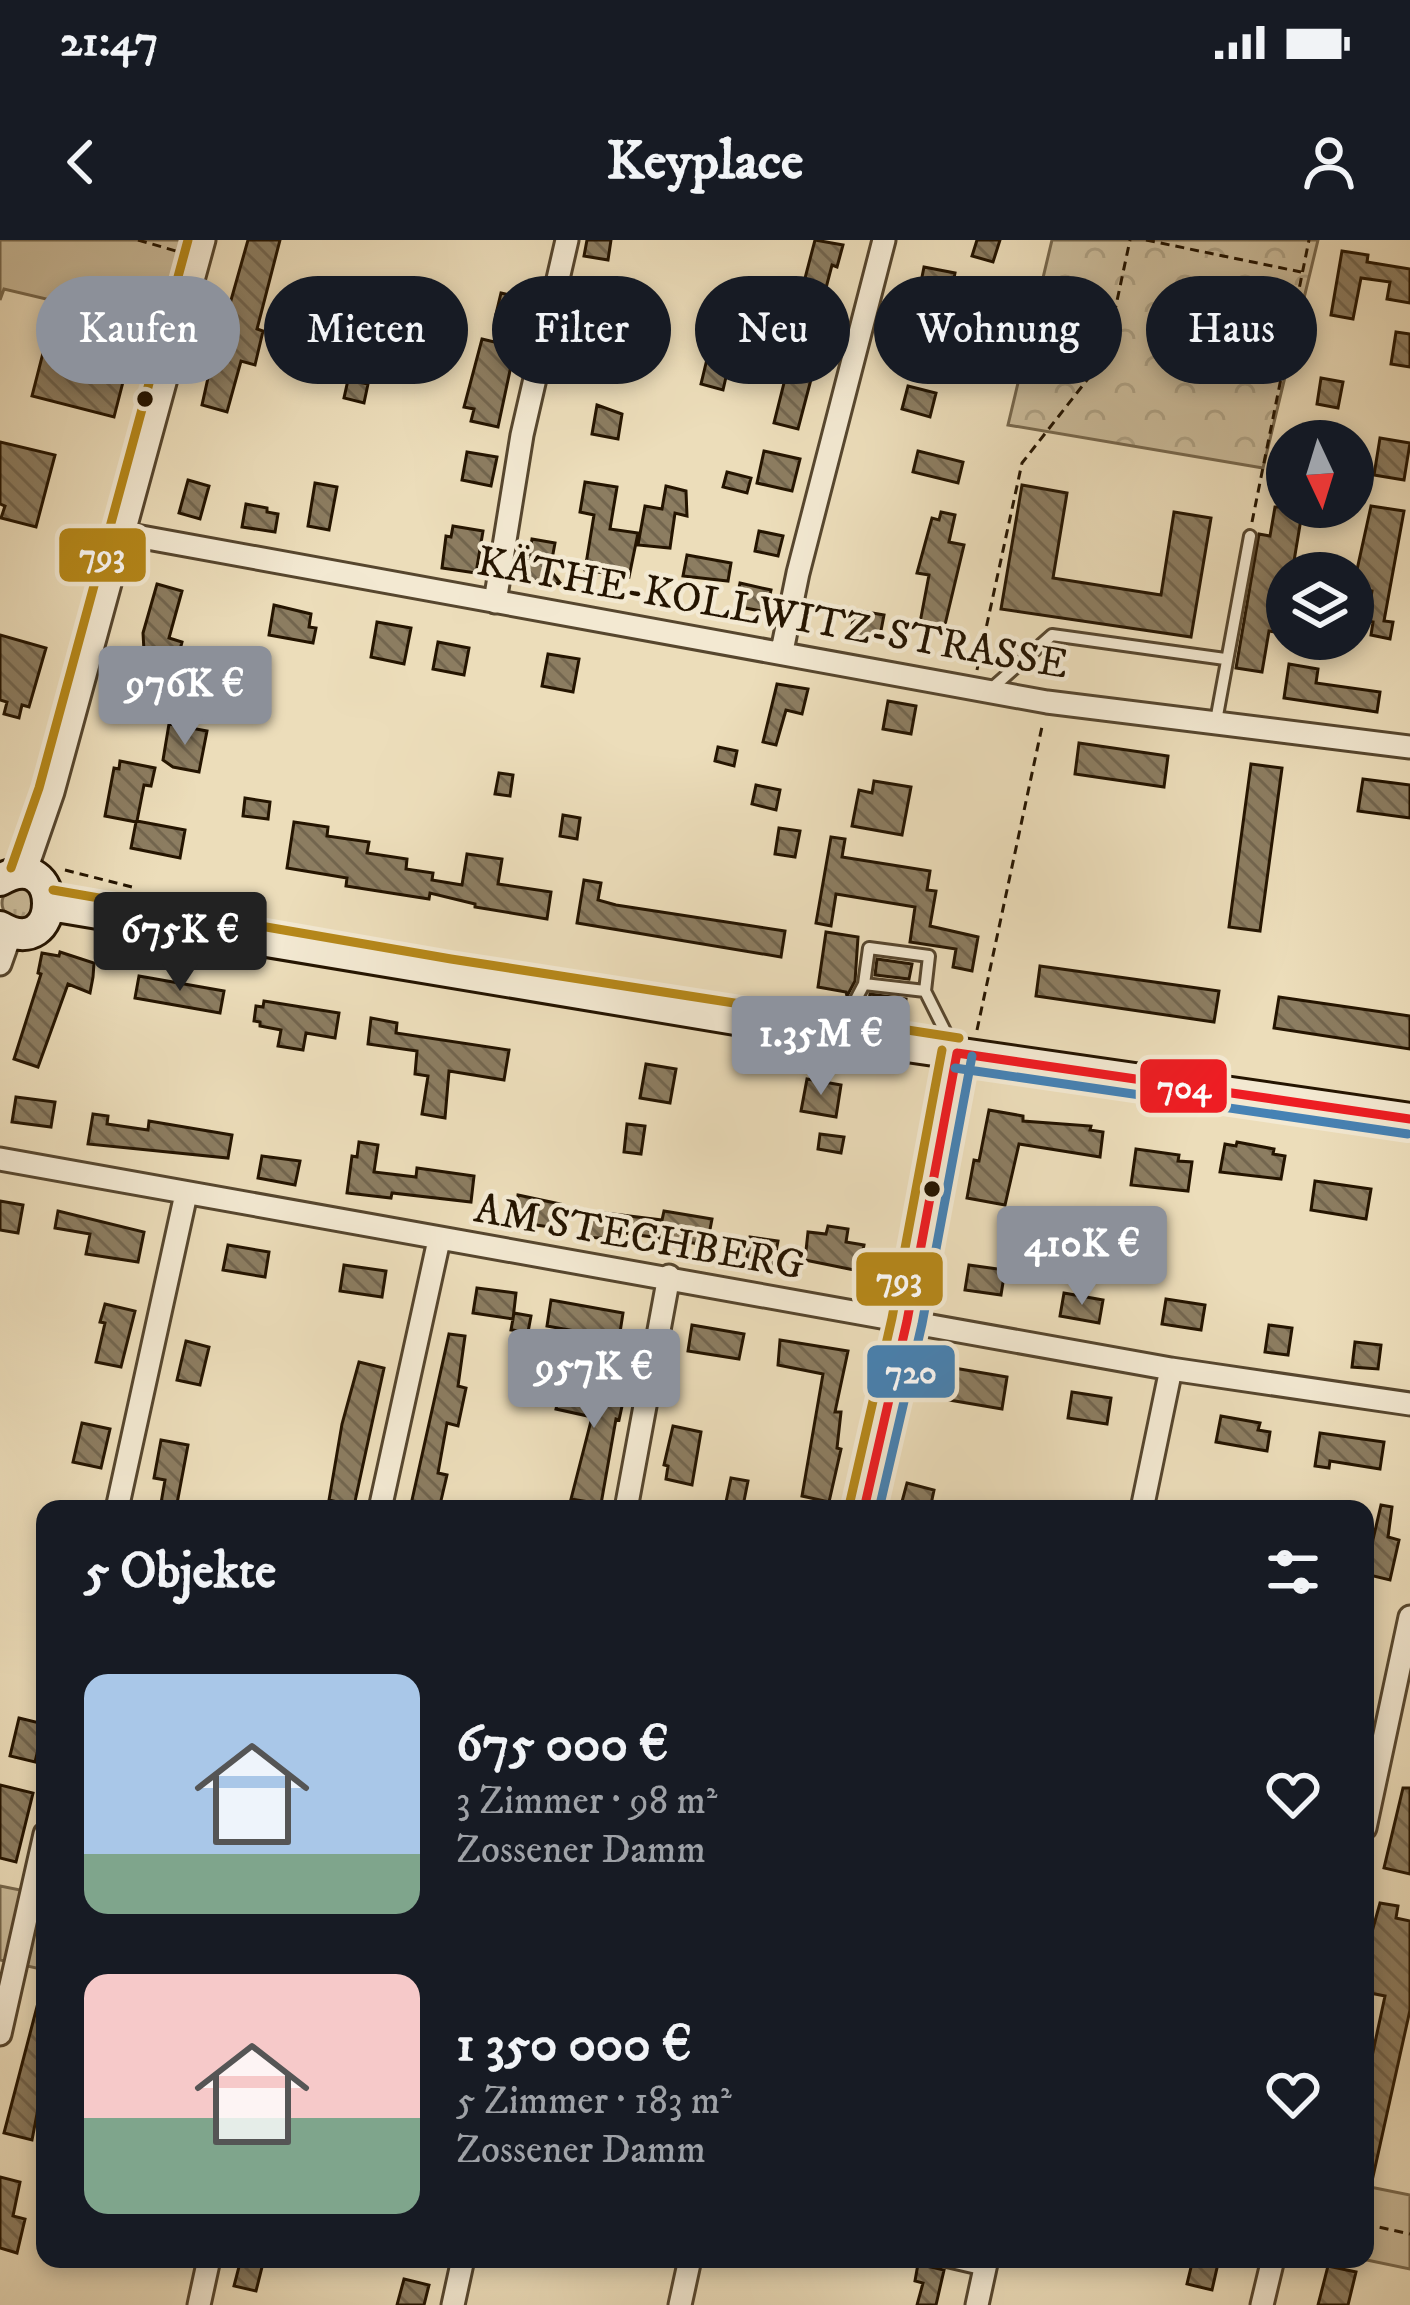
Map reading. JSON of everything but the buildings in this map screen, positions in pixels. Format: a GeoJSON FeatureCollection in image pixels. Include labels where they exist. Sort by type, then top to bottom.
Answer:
{"type":"FeatureCollection","features":[{"type":"Feature","properties":{"kind":"main road"},"geometry":{"type":"LineString","coordinates":[[25,873],[40,881],[50,905]]}},
{"type":"Feature","properties":{"kind":"main road"},"geometry":{"type":"LineString","coordinates":[[6,930],[37,928],[50,905]]}},
{"type":"Feature","properties":{"kind":"main road"},"geometry":{"type":"LineString","coordinates":[[50,905],[838,1036],[966,1045],[1410,1118]]}},
{"type":"Feature","properties":{"kind":"street"},"geometry":{"type":"LineString","coordinates":[[495,602],[522,435],[567,240]]}},
{"type":"Feature","properties":{"kind":"street"},"geometry":{"type":"LineString","coordinates":[[782,651],[884,240]]}},
{"type":"Feature","properties":{"kind":"street"},"geometry":{"type":"LineString","coordinates":[[25,873],[53,792],[202,249]]}},
{"type":"Feature","properties":{"kind":"street","name":"KÄTHE-KOLLWITZ-STRASSE"},"geometry":{"type":"LineString","coordinates":[[125,534],[1047,702],[1409,741]]}},
{"type":"Feature","properties":{"kind":"street"},"geometry":{"type":"LineString","coordinates":[[0,964],[6,930]]}},
{"type":"Feature","properties":{"kind":"street"},"geometry":{"type":"LineString","coordinates":[[866,1500],[966,1045]]}},
{"type":"Feature","properties":{"kind":"street","name":"AM STECHBERG"},"geometry":{"type":"LineString","coordinates":[[0,1159],[1171,1369],[1410,1404]]}},
{"type":"Feature","properties":{"kind":"street"},"geometry":{"type":"LineString","coordinates":[[119,1500],[186,1194]]}},
{"type":"Feature","properties":{"kind":"street"},"geometry":{"type":"LineString","coordinates":[[382,1500],[439,1240]]}},
{"type":"Feature","properties":{"kind":"street"},"geometry":{"type":"LineString","coordinates":[[628,1500],[669,1276]]}},
{"type":"Feature","properties":{"kind":"street"},"geometry":{"type":"LineString","coordinates":[[1144,1500],[1171,1369]]}},
{"type":"Feature","properties":{"kind":"street"},"geometry":{"type":"LineString","coordinates":[[1374,1786],[1410,1617]]}},
{"type":"Feature","properties":{"kind":"street"},"geometry":{"type":"LineString","coordinates":[[0,2034],[36,1874]]}},
{"type":"Feature","properties":{"kind":"street"},"geometry":{"type":"LineString","coordinates":[[199,2305],[207,2268]]}},
{"type":"Feature","properties":{"kind":"street"},"geometry":{"type":"LineString","coordinates":[[453,2305],[461,2268]]}},
{"type":"Feature","properties":{"kind":"street"},"geometry":{"type":"LineString","coordinates":[[680,2305],[688,2268]]}},
{"type":"Feature","properties":{"kind":"street"},"geometry":{"type":"LineString","coordinates":[[977,2305],[985,2268]]}},
{"type":"Feature","properties":{"kind":"street"},"geometry":{"type":"LineString","coordinates":[[1262,2305],[1271,2268]]}},
{"type":"Feature","properties":{"kind":"lane"},"geometry":{"type":"LineString","coordinates":[[1216,722],[1250,536]]}},
{"type":"Feature","properties":{"kind":"lane"},"geometry":{"type":"LineString","coordinates":[[982,689],[1052,635],[1225,659]]}},
{"type":"Feature","properties":{"kind":"lane"},"geometry":{"type":"LineString","coordinates":[[838,1036],[864,984],[869,948],[929,956],[925,991],[966,1045]]}},
{"type":"Feature","properties":{"kind":"lane"},"geometry":{"type":"LineString","coordinates":[[864,984],[925,991]]}},
{"type":"Feature","properties":{"kind":"path"},"geometry":{"type":"LineString","coordinates":[[138,240],[202,249]]}},
{"type":"Feature","properties":{"kind":"path"},"geometry":{"type":"LineString","coordinates":[[982,689],[1022,463],[1105,357],[1130,240]]}},
{"type":"Feature","properties":{"kind":"path"},"geometry":{"type":"LineString","coordinates":[[1146,240],[1303,273]]}},
{"type":"Feature","properties":{"kind":"path"},"geometry":{"type":"LineString","coordinates":[[1250,536],[1309,240]]}},
{"type":"Feature","properties":{"kind":"path"},"geometry":{"type":"LineString","coordinates":[[966,1045],[1047,702]]}},
{"type":"Feature","properties":{"kind":"path"},"geometry":{"type":"LineString","coordinates":[[25,873],[132,887]]}},
{"type":"Feature","properties":{"kind":"path"},"geometry":{"type":"LineString","coordinates":[[1374,2226],[1410,2234]]}},
{"type":"Feature","properties":{"kind":"green space"},"geometry":{"type":"Polygon","coordinates":[[[0,240],[193,240],[183,276],[36,276],[36,297],[4,289],[0,300],[0,240]]]}},
{"type":"Feature","properties":{"kind":"green space"},"geometry":{"type":"Polygon","coordinates":[[[1052,240],[1318,240],[1309,276],[1146,276],[1146,384],[1283,384],[1275,420],[1266,420],[1263,468],[1008,425],[1018,384],[1122,384],[1122,276],[1043,276],[1052,240]]]}},
{"type":"Feature","properties":{"kind":"green space"},"geometry":{"type":"Polygon","coordinates":[[[18,887],[29,892],[34,903],[29,914],[18,919],[7,914],[2,903],[7,892],[18,887]]]}},
{"type":"Feature","properties":{"kind":"green space"},"geometry":{"type":"Polygon","coordinates":[[[0,1886],[36,1893],[36,1968],[0,1960],[0,1886]]]}},
{"type":"Feature","properties":{"kind":"green space"},"geometry":{"type":"Polygon","coordinates":[[[1374,2188],[1410,2195],[1410,2269],[1374,2262],[1374,2188]]]}},
{"type":"Feature","properties":{"kind":"transit line","name":"793"},"geometry":{"type":"LineString","coordinates":[[11,868],[39,788],[188,240]]}},
{"type":"Feature","properties":{"kind":"transit line","name":"793"},"geometry":{"type":"LineString","coordinates":[[53,890],[451,959],[959,1038]]}},
{"type":"Feature","properties":{"kind":"transit line","name":"793"},"geometry":{"type":"LineString","coordinates":[[850,1500],[892,1318],[942,1050]]}},
{"type":"Feature","properties":{"kind":"transit line","name":"704"},"geometry":{"type":"LineString","coordinates":[[957,1053],[1410,1119]]}},
{"type":"Feature","properties":{"kind":"transit line","name":"704"},"geometry":{"type":"LineString","coordinates":[[866,1500],[907,1321],[957,1053]]}},
{"type":"Feature","properties":{"kind":"transit line","name":"720"},"geometry":{"type":"LineString","coordinates":[[881,1500],[922,1324],[972,1056]]}},
{"type":"Feature","properties":{"kind":"transit line","name":"720"},"geometry":{"type":"LineString","coordinates":[[955,1068],[1408,1134]]}}]}
